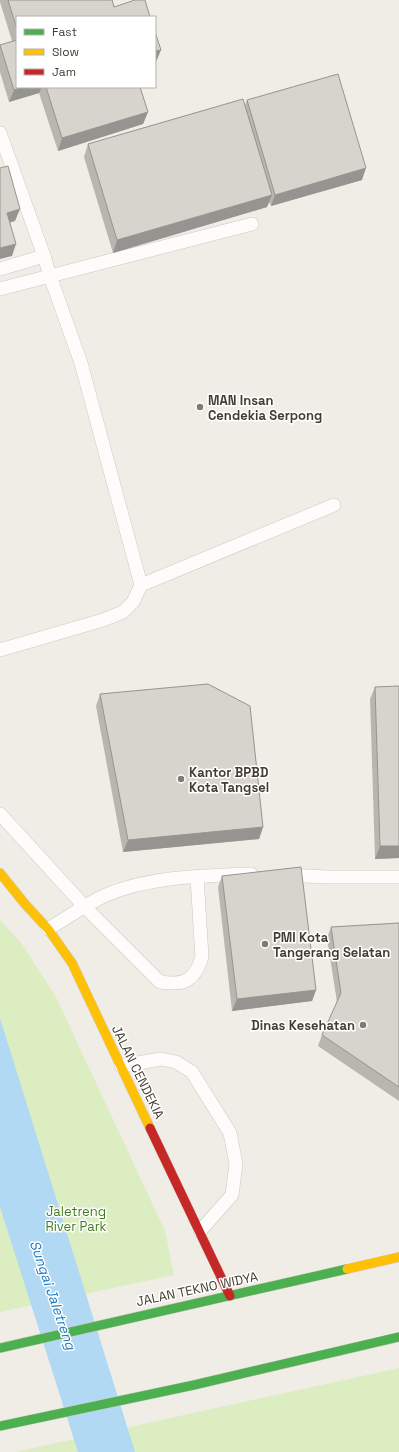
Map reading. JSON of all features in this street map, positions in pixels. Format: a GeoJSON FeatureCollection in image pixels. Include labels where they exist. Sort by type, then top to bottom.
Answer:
{"type":"FeatureCollection","features":[{"type":"Feature","properties":{"kind":"main road","name":"JALAN CENDEKIA"},"geometry":{"type":"LineString","coordinates":[[0,873],[48,929],[72,963],[230,1296]]}},
{"type":"Feature","properties":{"kind":"main road","name":"JALAN TEKNO WIDYA"},"geometry":{"type":"LineString","coordinates":[[0,1348],[175,1306],[230,1296],[399,1256]]}},
{"type":"Feature","properties":{"kind":"main road"},"geometry":{"type":"LineString","coordinates":[[1,1426],[194,1385],[399,1337]]}},
{"type":"Feature","properties":{"kind":"lane"},"geometry":{"type":"LineString","coordinates":[[0,133],[81,363],[141,585],[133,602],[123,612],[103,620],[0,650]]}},
{"type":"Feature","properties":{"kind":"lane"},"geometry":{"type":"LineString","coordinates":[[0,289],[252,224]]}},
{"type":"Feature","properties":{"kind":"lane"},"geometry":{"type":"LineString","coordinates":[[0,269],[44,256]]}},
{"type":"Feature","properties":{"kind":"lane"},"geometry":{"type":"LineString","coordinates":[[141,585],[334,505]]}},
{"type":"Feature","properties":{"kind":"lane"},"geometry":{"type":"LineString","coordinates":[[0,814],[85,907],[160,982],[170,984],[181,983],[190,978],[198,969],[202,957],[197,876]]}},
{"type":"Feature","properties":{"kind":"lane"},"geometry":{"type":"LineString","coordinates":[[48,929],[105,896],[133,886],[197,876],[269,874],[399,876]]}},
{"type":"Feature","properties":{"kind":"lane"},"geometry":{"type":"LineString","coordinates":[[121,1066],[160,1059],[176,1062],[192,1072],[230,1133],[236,1164],[232,1195],[200,1231]]}},
{"type":"Feature","properties":{"kind":"green space","name":"Jaletreng River Park"},"geometry":{"type":"Polygon","coordinates":[[[0,920],[22,944],[56,997],[165,1231],[174,1275],[0,1312],[0,920]]]}},
{"type":"Feature","properties":{"kind":"green space"},"geometry":{"type":"Polygon","coordinates":[[[399,1368],[399,1452],[15,1452],[399,1368]]]}},
{"type":"Feature","properties":{"kind":"water","name":"Sungai Jaletreng"},"geometry":{"type":"Polygon","coordinates":[[[0,1018],[135,1452],[78,1452],[0,1207],[0,1018]]]}},
{"type":"Feature","properties":{"kind":"building"},"geometry":{"type":"Polygon","coordinates":[[[8,0],[112,0],[114,7],[135,0],[145,0],[150,16],[16,16],[16,26],[8,0]]]}},
{"type":"Feature","properties":{"kind":"building"},"geometry":{"type":"Polygon","coordinates":[[[156,35],[161,50],[156,51],[156,35]]]}},
{"type":"Feature","properties":{"kind":"building"},"geometry":{"type":"Polygon","coordinates":[[[16,40],[16,88],[20,88],[14,90],[0,45],[16,40]]]}},
{"type":"Feature","properties":{"kind":"building"},"geometry":{"type":"Polygon","coordinates":[[[338,74],[366,168],[275,195],[247,100],[338,74]]]}},
{"type":"Feature","properties":{"kind":"building"},"geometry":{"type":"Polygon","coordinates":[[[46,88],[140,88],[148,112],[62,138],[46,88]]]}},
{"type":"Feature","properties":{"kind":"building"},"geometry":{"type":"Polygon","coordinates":[[[243,99],[272,195],[117,240],[88,144],[243,99]]]}},
{"type":"Feature","properties":{"kind":"building"},"geometry":{"type":"Polygon","coordinates":[[[8,166],[20,209],[7,213],[16,244],[0,248],[0,168],[8,166]]]}},
{"type":"Feature","properties":{"kind":"building","name":"Kantor BPBD Kota Tangsel"},"geometry":{"type":"Polygon","coordinates":[[[208,684],[250,706],[263,827],[128,840],[100,694],[208,684]]]}},
{"type":"Feature","properties":{"kind":"building"},"geometry":{"type":"Polygon","coordinates":[[[399,686],[399,846],[380,846],[375,687],[399,686]]]}},
{"type":"Feature","properties":{"kind":"building","name":"PMI Kota Tangerang Selatan"},"geometry":{"type":"Polygon","coordinates":[[[301,867],[316,990],[237,999],[222,876],[301,867]]]}},
{"type":"Feature","properties":{"kind":"building","name":"Dinas Kesehatan"},"geometry":{"type":"Polygon","coordinates":[[[399,923],[399,1087],[322,1035],[341,993],[331,927],[399,923]]]}},
{"type":"Feature","properties":{"kind":"traffic: fast"},"geometry":{"type":"LineString","coordinates":[[0,1348],[347,1269]]}},
{"type":"Feature","properties":{"kind":"traffic: fast"},"geometry":{"type":"LineString","coordinates":[[0,1426],[194,1385],[399,1337]]}},
{"type":"Feature","properties":{"kind":"traffic: slow"},"geometry":{"type":"LineString","coordinates":[[0,873],[48,929],[72,963],[150,1128]]}},
{"type":"Feature","properties":{"kind":"traffic: slow"},"geometry":{"type":"LineString","coordinates":[[347,1269],[399,1257]]}},
{"type":"Feature","properties":{"kind":"traffic: jam"},"geometry":{"type":"LineString","coordinates":[[150,1128],[230,1296]]}},
{"type":"Feature","properties":{"kind":"place","name":"MAN Insan Cendekia Serpong"},"geometry":{"type":"Point","coordinates":[200,407]}},
{"type":"Feature","properties":{"kind":"place","name":"Kantor BPBD Kota Tangsel"},"geometry":{"type":"Point","coordinates":[181,779]}},
{"type":"Feature","properties":{"kind":"place","name":"PMI Kota Tangerang Selatan"},"geometry":{"type":"Point","coordinates":[265,944]}},
{"type":"Feature","properties":{"kind":"place","name":"Dinas Kesehatan"},"geometry":{"type":"Point","coordinates":[363,1025]}}]}
